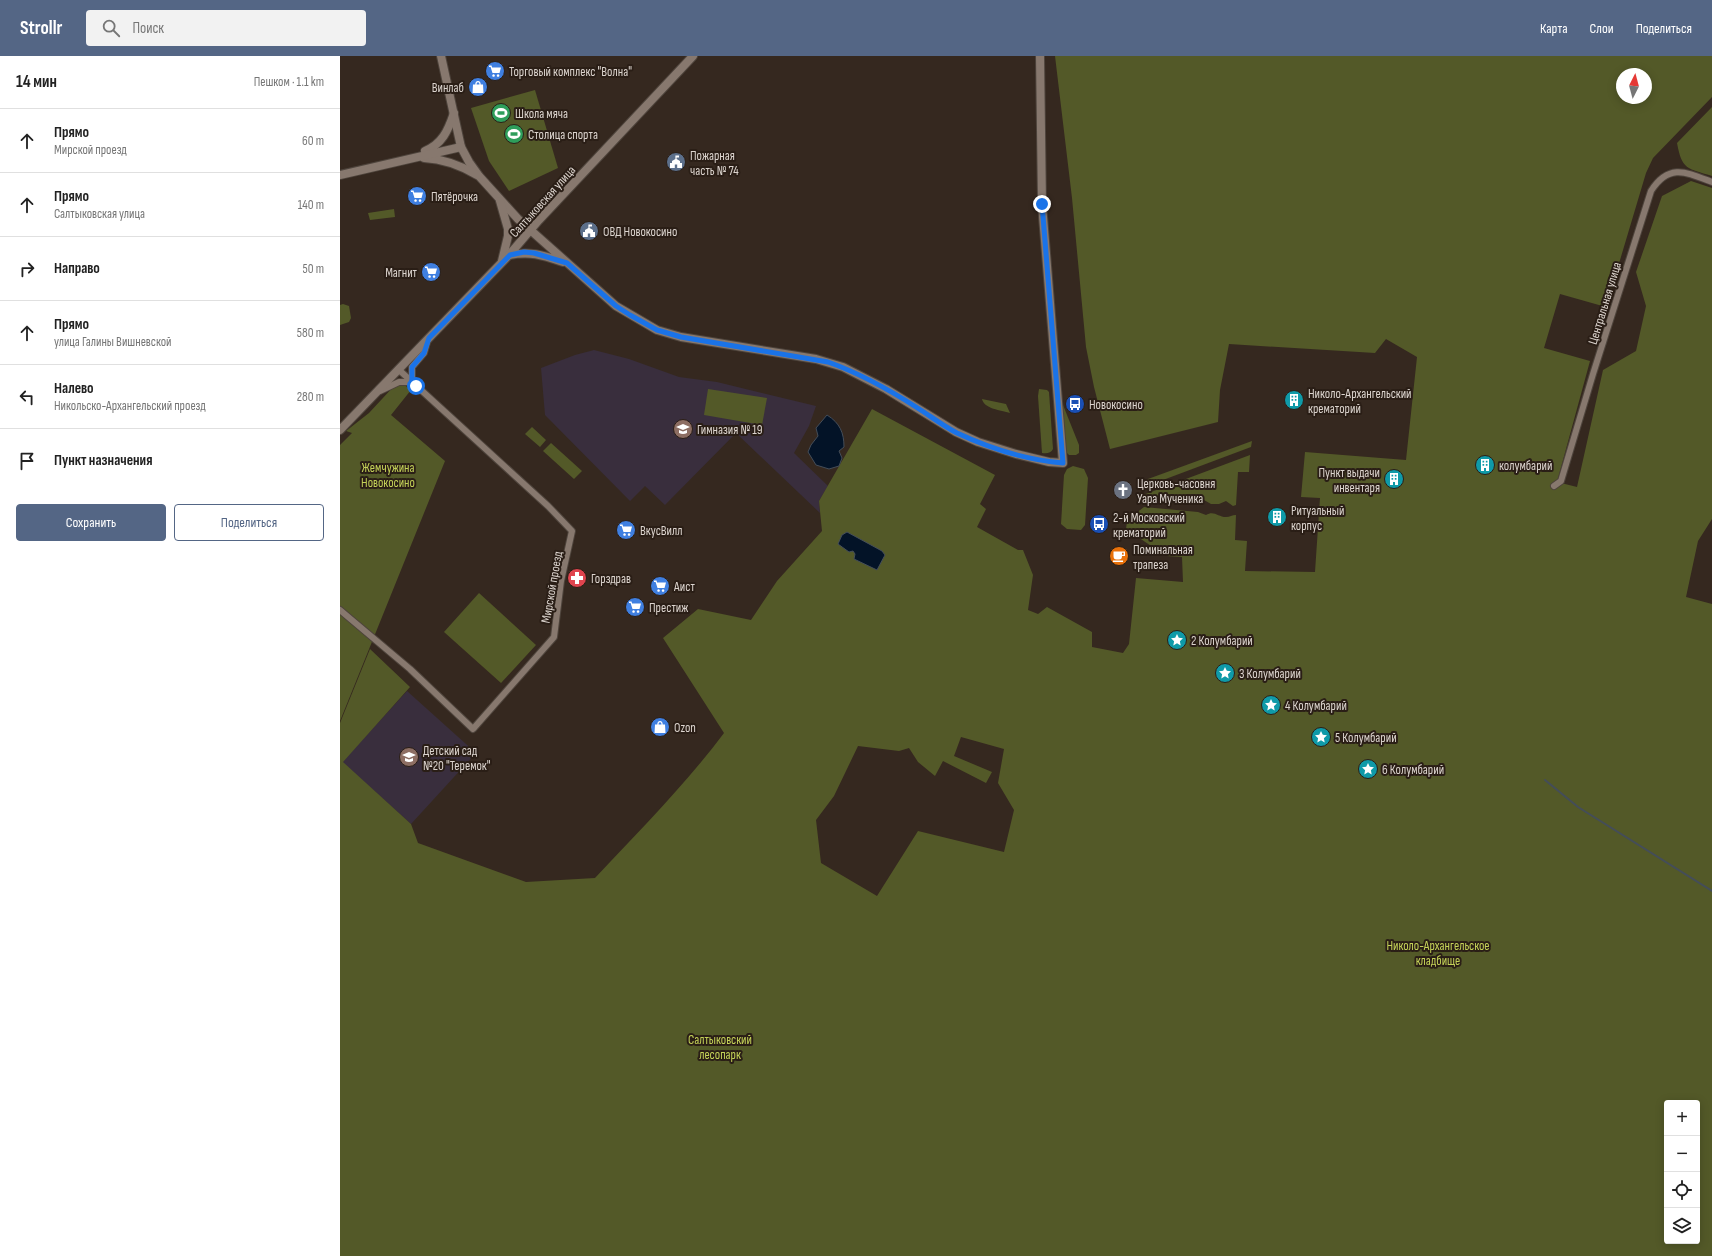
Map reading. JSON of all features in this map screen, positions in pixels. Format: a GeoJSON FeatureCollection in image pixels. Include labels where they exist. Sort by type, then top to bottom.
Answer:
{"type":"FeatureCollection","features":[{"type":"Feature","properties":{"kind":"street"},"geometry":{"type":"LineString","coordinates":[[441,56],[461,147],[465,158],[479,176],[531,230],[616,306],[657,330],[681,337],[828,362],[843,367],[886,389],[956,432],[978,442],[1016,454],[1049,462],[1063,463],[1042,204],[1040,56]]}},
{"type":"Feature","properties":{"kind":"street","name":"Салтыковская улица"},"geometry":{"type":"LineString","coordinates":[[340,430],[510,255],[531,230],[693,56]]}},
{"type":"Feature","properties":{"kind":"street"},"geometry":{"type":"LineString","coordinates":[[411,157],[429,149],[441,141],[447,131],[454,112]]}},
{"type":"Feature","properties":{"kind":"street"},"geometry":{"type":"LineString","coordinates":[[340,174],[461,147]]}},
{"type":"Feature","properties":{"kind":"street"},"geometry":{"type":"LineString","coordinates":[[411,157],[442,160],[463,167],[479,176]]}},
{"type":"Feature","properties":{"kind":"street","name":"Центральная улица"},"geometry":{"type":"LineString","coordinates":[[1554,486],[1561,481],[1651,191],[1657,182],[1664,176],[1671,173],[1692,174],[1712,182]]}},
{"type":"Feature","properties":{"kind":"street"},"geometry":{"type":"LineString","coordinates":[[500,198],[508,229],[508,236],[501,264]]}},
{"type":"Feature","properties":{"kind":"street"},"geometry":{"type":"LineString","coordinates":[[510,255],[524,252],[534,253],[567,263]]}},
{"type":"Feature","properties":{"kind":"street"},"geometry":{"type":"LineString","coordinates":[[375,394],[399,382],[412,382],[412,367],[424,353],[429,338]]}},
{"type":"Feature","properties":{"kind":"street","name":"Мирской проезд"},"geometry":{"type":"LineString","coordinates":[[340,610],[410,669],[473,729],[554,637],[561,581],[572,531],[551,508],[398,370]]}},
{"type":"Feature","properties":{"kind":"shaded area","name":"Гимназия № 19"},"geometry":{"type":"Polygon","coordinates":[[[594,350],[629,359],[679,377],[717,382],[816,406],[809,426],[794,453],[828,486],[819,501],[820,513],[736,433],[665,505],[645,486],[630,501],[545,415],[541,368],[575,355],[594,350]]]}},
{"type":"Feature","properties":{"kind":"shaded area","name":"Детский сад №20 \"Теремок\""},"geometry":{"type":"Polygon","coordinates":[[[407,691],[476,753],[411,824],[342,762],[407,691]]]}},
{"type":"Feature","properties":{"kind":"green space"},"geometry":{"type":"Polygon","coordinates":[[[1055,56],[1712,56],[1712,97],[1653,158],[1646,173],[1606,307],[1560,294],[1544,348],[1590,361],[1557,482],[1577,487],[1603,370],[1636,351],[1646,306],[1636,272],[1662,196],[1691,181],[1712,188],[1712,519],[1698,541],[1686,597],[1712,604],[1712,1256],[340,1256],[340,723],[370,649],[410,687],[343,762],[411,824],[418,843],[526,882],[595,878],[678,789],[724,733],[663,638],[698,609],[751,620],[777,581],[822,531],[819,501],[872,409],[995,475],[980,504],[986,509],[977,527],[1018,550],[1023,550],[1033,575],[1028,610],[1038,614],[1047,607],[1092,632],[1092,647],[1123,653],[1129,644],[1136,578],[1183,582],[1182,557],[1166,556],[1126,529],[1128,514],[1135,514],[1144,507],[1198,512],[1206,515],[1214,513],[1226,517],[1236,515],[1235,540],[1247,541],[1245,571],[1315,572],[1320,498],[1301,497],[1305,452],[1406,460],[1417,357],[1386,339],[1375,353],[1229,344],[1220,390],[1218,422],[1110,449],[1094,387],[1086,347],[1072,198],[1055,56]],[[961,737],[954,756],[992,772],[986,783],[943,761],[935,776],[918,762],[909,748],[899,751],[858,746],[834,796],[816,820],[821,863],[877,896],[918,831],[1004,852],[1014,810],[998,783],[1004,749],[961,737]]]}},
{"type":"Feature","properties":{"kind":"green space","name":"Столица спорта"},"geometry":{"type":"Polygon","coordinates":[[[535,90],[558,168],[509,191],[489,161],[471,108],[535,90]]]}},
{"type":"Feature","properties":{"kind":"green space"},"geometry":{"type":"Polygon","coordinates":[[[1712,107],[1712,176],[1687,167],[1681,158],[1677,143],[1712,107]]]}},
{"type":"Feature","properties":{"kind":"green space"},"geometry":{"type":"Polygon","coordinates":[[[394,209],[395,217],[370,220],[368,213],[394,209]]]}},
{"type":"Feature","properties":{"kind":"green space"},"geometry":{"type":"Polygon","coordinates":[[[343,304],[349,306],[351,318],[349,322],[340,325],[340,305],[343,304]]]}},
{"type":"Feature","properties":{"kind":"green space","name":"Жемчужина Новокосино"},"geometry":{"type":"Polygon","coordinates":[[[402,383],[411,390],[391,415],[445,461],[340,721],[340,445],[352,433],[346,431],[369,413],[395,385],[402,383]]]}},
{"type":"Feature","properties":{"kind":"green space"},"geometry":{"type":"Polygon","coordinates":[[[708,389],[767,398],[762,425],[704,415],[708,389]]]}},
{"type":"Feature","properties":{"kind":"green space"},"geometry":{"type":"Polygon","coordinates":[[[1039,389],[1047,390],[1049,392],[1053,449],[1047,453],[1042,453],[1038,396],[1039,389]]]}},
{"type":"Feature","properties":{"kind":"green space"},"geometry":{"type":"Polygon","coordinates":[[[982,399],[1006,404],[1010,413],[989,407],[983,402],[982,399]]]}},
{"type":"Feature","properties":{"kind":"green space"},"geometry":{"type":"Polygon","coordinates":[[[1061,405],[1063,405],[1079,445],[1079,453],[1076,455],[1069,455],[1066,452],[1061,405]]]}},
{"type":"Feature","properties":{"kind":"green space"},"geometry":{"type":"Polygon","coordinates":[[[532,427],[546,440],[540,447],[525,434],[532,427]]]}},
{"type":"Feature","properties":{"kind":"green space"},"geometry":{"type":"Polygon","coordinates":[[[1252,441],[1251,447],[1139,489],[1137,483],[1252,441]]]}},
{"type":"Feature","properties":{"kind":"green space"},"geometry":{"type":"Polygon","coordinates":[[[551,443],[582,471],[574,479],[543,451],[551,443]]]}},
{"type":"Feature","properties":{"kind":"green space"},"geometry":{"type":"Polygon","coordinates":[[[1250,455],[1249,472],[1238,472],[1236,505],[1233,506],[1226,501],[1219,504],[1211,504],[1204,500],[1200,503],[1144,498],[1143,495],[1250,455]]]}},
{"type":"Feature","properties":{"kind":"green space"},"geometry":{"type":"Polygon","coordinates":[[[1073,466],[1084,469],[1088,478],[1085,525],[1081,530],[1067,529],[1061,524],[1064,475],[1067,469],[1073,466]]]}},
{"type":"Feature","properties":{"kind":"green space"},"geometry":{"type":"Polygon","coordinates":[[[479,593],[536,645],[501,683],[444,632],[479,593]]]}},
{"type":"Feature","properties":{"kind":"water"},"geometry":{"type":"Polygon","coordinates":[[[827,415],[838,425],[842,433],[844,447],[839,451],[842,458],[839,466],[829,469],[816,465],[808,452],[818,436],[816,428],[827,415]]]}},
{"type":"Feature","properties":{"kind":"water"},"geometry":{"type":"Polygon","coordinates":[[[847,532],[882,551],[885,555],[877,570],[854,559],[855,554],[853,551],[849,552],[838,544],[842,535],[847,532]]]}},
{"type":"Feature","properties":{"kind":"waterway"},"geometry":{"type":"LineString","coordinates":[[1545,780],[1578,807],[1712,891]]}},
{"type":"Feature","properties":{"kind":"place","name":"Торговый комплекс \"Волна\""},"geometry":{"type":"Point","coordinates":[495,71]}},
{"type":"Feature","properties":{"kind":"place","name":"Винлаб"},"geometry":{"type":"Point","coordinates":[478,87]}},
{"type":"Feature","properties":{"kind":"place","name":"Школа мяча"},"geometry":{"type":"Point","coordinates":[501,113]}},
{"type":"Feature","properties":{"kind":"place","name":"Столица спорта"},"geometry":{"type":"Point","coordinates":[514,134]}},
{"type":"Feature","properties":{"kind":"place","name":"Пожарная часть № 74"},"geometry":{"type":"Point","coordinates":[676,162]}},
{"type":"Feature","properties":{"kind":"place","name":"Пятёрочка"},"geometry":{"type":"Point","coordinates":[417,196]}},
{"type":"Feature","properties":{"kind":"place","name":"ОВД Новокосино"},"geometry":{"type":"Point","coordinates":[589,231]}},
{"type":"Feature","properties":{"kind":"place","name":"Магнит"},"geometry":{"type":"Point","coordinates":[431,272]}},
{"type":"Feature","properties":{"kind":"place","name":"Николо-Архангельский крематорий"},"geometry":{"type":"Point","coordinates":[1294,400]}},
{"type":"Feature","properties":{"kind":"place","name":"Новокосино"},"geometry":{"type":"Point","coordinates":[1075,404]}},
{"type":"Feature","properties":{"kind":"place","name":"Гимназия № 19"},"geometry":{"type":"Point","coordinates":[683,429]}},
{"type":"Feature","properties":{"kind":"place","name":"колумбарий"},"geometry":{"type":"Point","coordinates":[1485,465]}},
{"type":"Feature","properties":{"kind":"place","name":"Пункт выдачи инвентаря"},"geometry":{"type":"Point","coordinates":[1394,479]}},
{"type":"Feature","properties":{"kind":"place","name":"Церковь-часовня Уара Мученика"},"geometry":{"type":"Point","coordinates":[1123,490]}},
{"type":"Feature","properties":{"kind":"place","name":"Ритуальный корпус"},"geometry":{"type":"Point","coordinates":[1277,517]}},
{"type":"Feature","properties":{"kind":"place","name":"2-й Московский крематорий"},"geometry":{"type":"Point","coordinates":[1099,524]}},
{"type":"Feature","properties":{"kind":"place","name":"ВкусВилл"},"geometry":{"type":"Point","coordinates":[626,530]}},
{"type":"Feature","properties":{"kind":"place","name":"Поминальная трапеза"},"geometry":{"type":"Point","coordinates":[1119,556]}},
{"type":"Feature","properties":{"kind":"place","name":"Горздрав"},"geometry":{"type":"Point","coordinates":[577,578]}},
{"type":"Feature","properties":{"kind":"place","name":"Аист"},"geometry":{"type":"Point","coordinates":[660,586]}},
{"type":"Feature","properties":{"kind":"place","name":"Престиж"},"geometry":{"type":"Point","coordinates":[635,607]}},
{"type":"Feature","properties":{"kind":"place","name":"2 Колумбарий"},"geometry":{"type":"Point","coordinates":[1177,640]}},
{"type":"Feature","properties":{"kind":"place","name":"3 Колумбарий"},"geometry":{"type":"Point","coordinates":[1225,673]}},
{"type":"Feature","properties":{"kind":"place","name":"4 Колумбарий"},"geometry":{"type":"Point","coordinates":[1271,705]}},
{"type":"Feature","properties":{"kind":"place","name":"Ozon"},"geometry":{"type":"Point","coordinates":[660,727]}},
{"type":"Feature","properties":{"kind":"place","name":"5 Колумбарий"},"geometry":{"type":"Point","coordinates":[1321,737]}},
{"type":"Feature","properties":{"kind":"place","name":"Детский сад №20 \"Теремок\""},"geometry":{"type":"Point","coordinates":[409,757]}},
{"type":"Feature","properties":{"kind":"place","name":"6 Колумбарий"},"geometry":{"type":"Point","coordinates":[1368,769]}},
{"type":"Feature","properties":{"kind":"route"},"geometry":{"type":"LineString","coordinates":[[416,386],[412,382],[412,367],[424,353],[429,338],[510,255],[524,252],[534,253],[567,263],[616,306],[657,330],[681,337],[828,362],[856,373],[902,398],[956,432],[978,442],[1016,454],[1049,462],[1063,463],[1054,371],[1042,204]]}},
{"type":"Feature","properties":{"kind":"park label","name":"Николо-Архангельское кладбище"},"geometry":{"type":"Point","coordinates":[1438,952]}},
{"type":"Feature","properties":{"kind":"park label","name":"Салтыковский лесопарк"},"geometry":{"type":"Point","coordinates":[720,1046]}}]}
